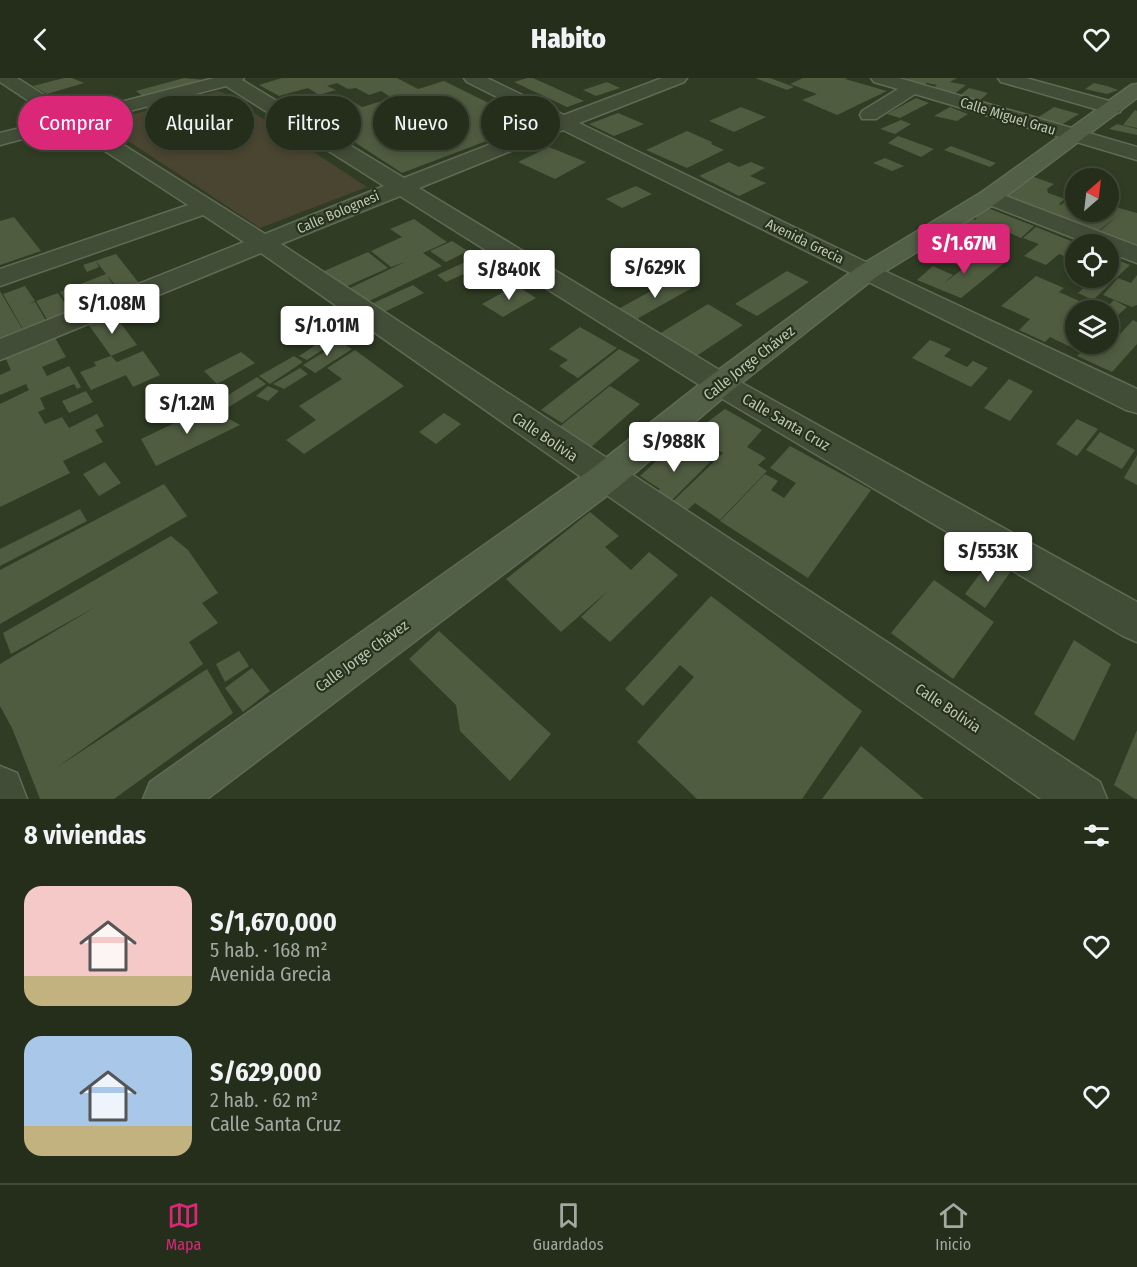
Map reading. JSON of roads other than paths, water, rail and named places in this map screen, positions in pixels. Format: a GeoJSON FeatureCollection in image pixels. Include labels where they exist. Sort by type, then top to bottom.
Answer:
{"type":"FeatureCollection","features":[{"type":"Feature","properties":{"kind":"street","name":"Calle Bolivia"},"geometry":{"type":"LineString","coordinates":[[5,78],[34,96]]}},
{"type":"Feature","properties":{"kind":"street","name":"Avenida Grecia"},"geometry":{"type":"LineString","coordinates":[[474,78],[1137,402]]}},
{"type":"Feature","properties":{"kind":"street","name":"Calle Bolognesi"},"geometry":{"type":"LineString","coordinates":[[0,350],[264,244],[400,186],[678,78]]}},
{"type":"Feature","properties":{"kind":"street","name":"Calle Miguel Grau"},"geometry":{"type":"LineString","coordinates":[[879,78],[1137,154]]}},
{"type":"Feature","properties":{"kind":"street"},"geometry":{"type":"LineString","coordinates":[[1007,78],[1124,104]]}},
{"type":"Feature","properties":{"kind":"street"},"geometry":{"type":"LineString","coordinates":[[133,104],[230,79]]}},
{"type":"Feature","properties":{"kind":"street","name":"Calle Santa Cruz"},"geometry":{"type":"LineString","coordinates":[[230,79],[720,384],[1137,623]]}},
{"type":"Feature","properties":{"kind":"street"},"geometry":{"type":"LineString","coordinates":[[868,115],[912,88]]}},
{"type":"Feature","properties":{"kind":"street","name":"Calle Jorge Chávez"},"geometry":{"type":"LineString","coordinates":[[167,799],[605,478],[720,384],[867,272],[990,197],[1124,104],[1137,89]]}},
{"type":"Feature","properties":{"kind":"street"},"geometry":{"type":"LineString","coordinates":[[0,139],[18,134]]}},
{"type":"Feature","properties":{"kind":"street","name":"Calle Bolivia"},"geometry":{"type":"LineString","coordinates":[[118,150],[264,244],[1076,797]]}},
{"type":"Feature","properties":{"kind":"street"},"geometry":{"type":"LineString","coordinates":[[990,197],[1137,255]]}},
{"type":"Feature","properties":{"kind":"street"},"geometry":{"type":"LineString","coordinates":[[0,278],[205,207]]}},
{"type":"Feature","properties":{"kind":"street"},"geometry":{"type":"LineString","coordinates":[[0,790],[3,799]]}}]}
